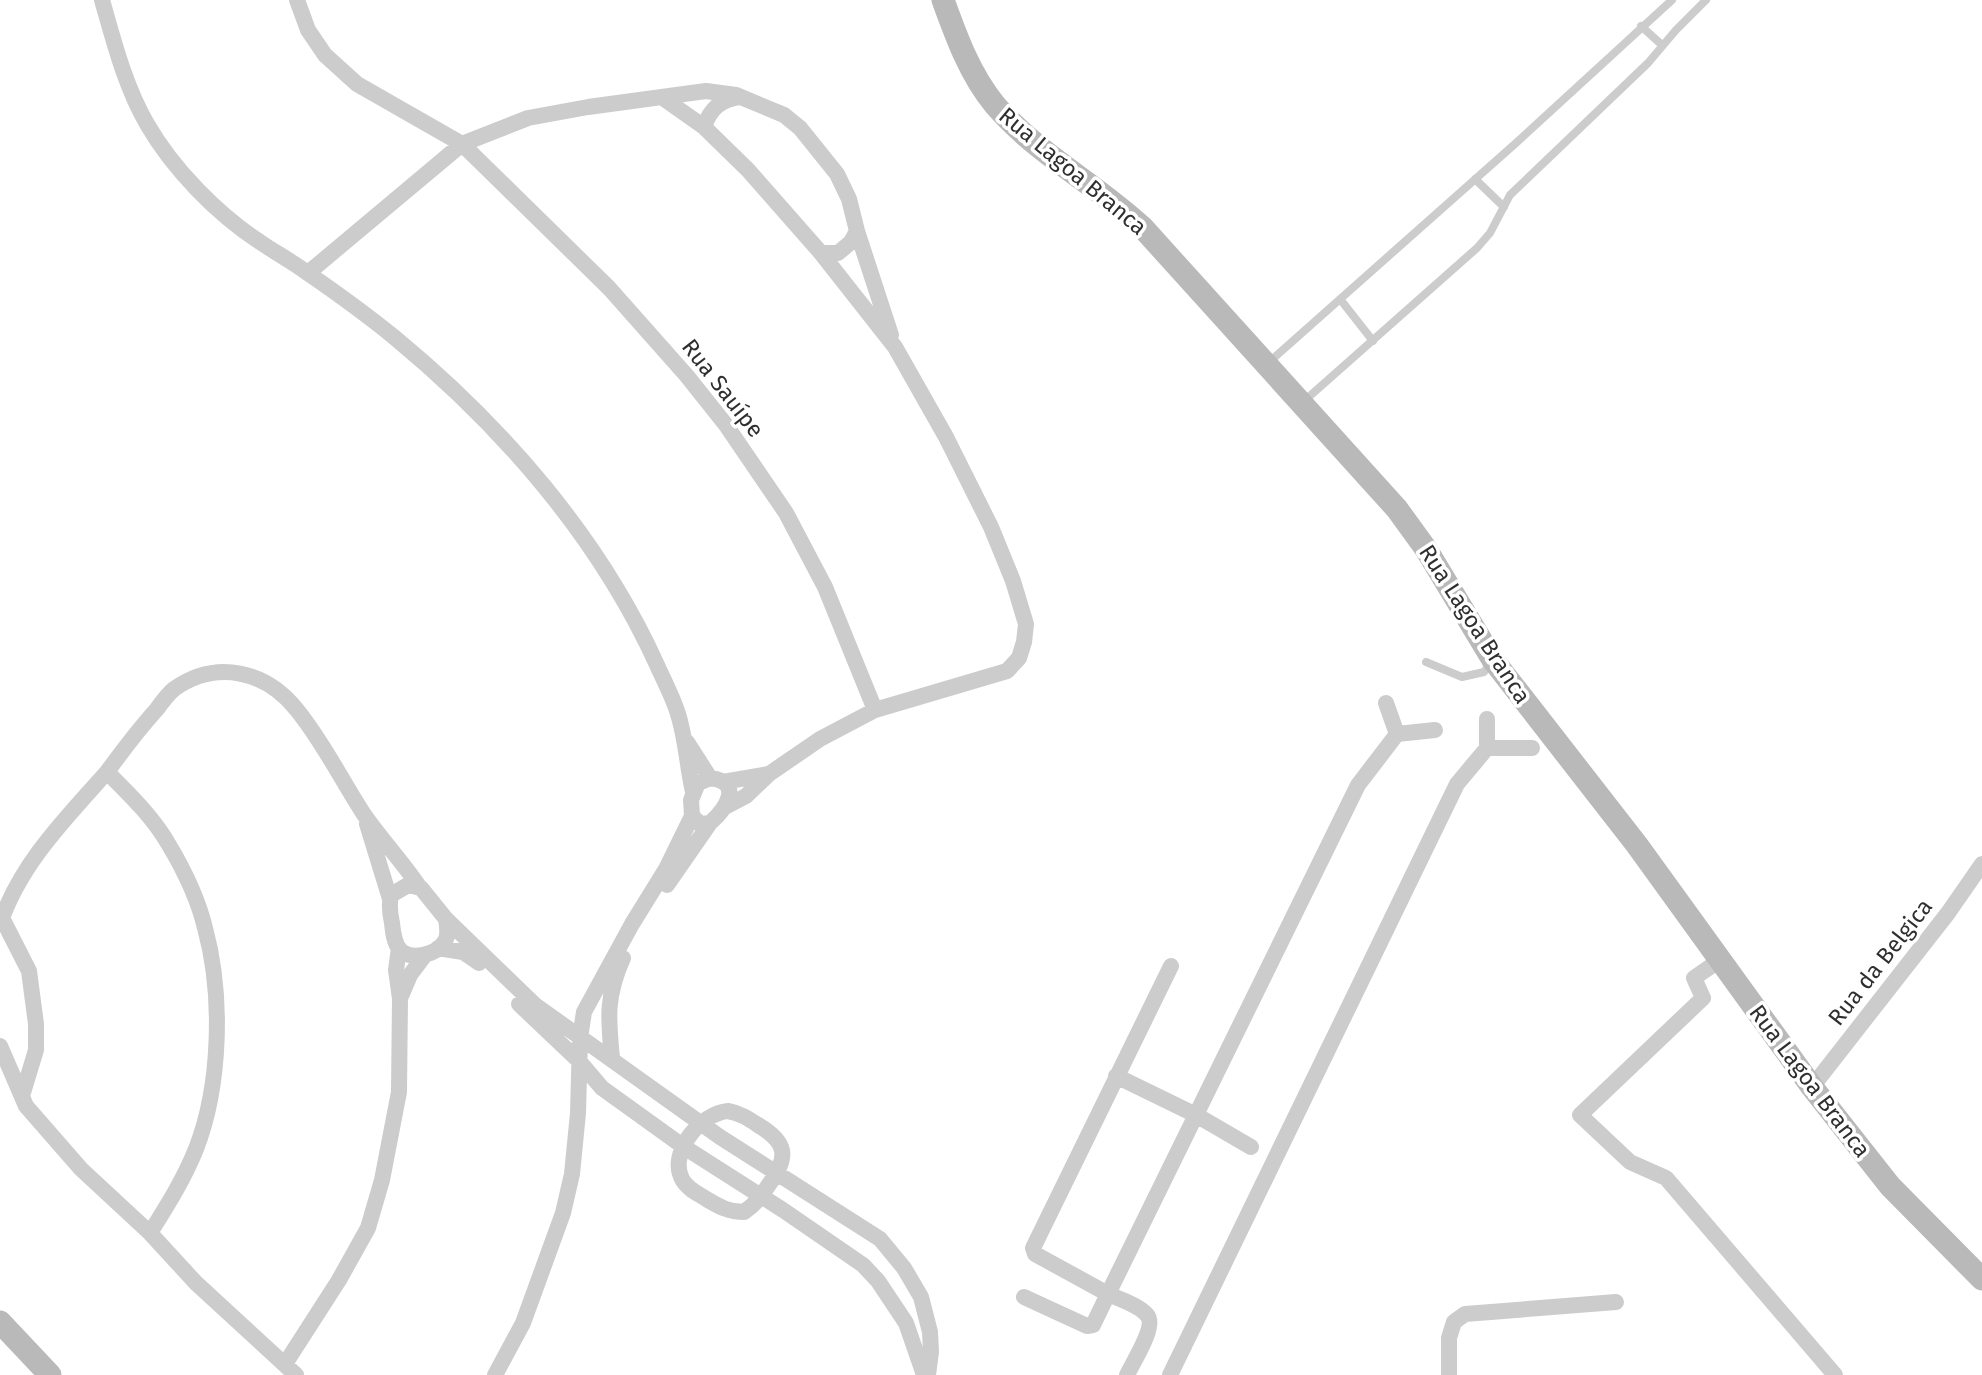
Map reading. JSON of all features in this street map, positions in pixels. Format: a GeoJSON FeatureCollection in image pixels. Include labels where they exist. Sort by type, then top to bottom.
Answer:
{"type":"FeatureCollection","features":[{"type":"Feature","properties":{"kind":"street","name":"Rua Sauípe"},"geometry":{"type":"LineString","coordinates":[[297,0],[308,30],[325,55],[357,84],[462,144],[609,288],[687,376],[726,425],[786,513],[825,587],[874,710]]}},
{"type":"Feature","properties":{"kind":"street","name":"Rua Lagoa Branca"},"geometry":{"type":"LineString","coordinates":[[943,0],[972,72],[994,103],[1023,134],[1121,208],[1143,228],[1410,525],[1493,660],[1637,845],[1812,1087],[1890,1186],[1982,1279]]}},
{"type":"Feature","properties":{"kind":"street"},"geometry":{"type":"LineString","coordinates":[[104,4],[121,63],[147,124],[179,168],[215,208],[393,337],[490,425],[594,551],[642,632],[677,711],[685,740],[692,792],[692,816],[666,869],[632,924],[584,1012],[572,1174],[563,1213],[523,1323],[495,1375]]}},
{"type":"Feature","properties":{"kind":"street"},"geometry":{"type":"LineString","coordinates":[[308,273],[462,144],[528,118],[706,91],[743,97],[784,115],[800,128],[837,174],[849,199],[895,347]]}},
{"type":"Feature","properties":{"kind":"street"},"geometry":{"type":"LineString","coordinates":[[704,127],[716,106],[723,101],[743,97]]}},
{"type":"Feature","properties":{"kind":"street"},"geometry":{"type":"LineString","coordinates":[[612,1058],[610,999],[618,970],[628,947],[659,895],[710,823],[727,806],[746,796],[769,774],[820,739],[874,710],[1007,671],[1019,658],[1026,624],[1013,581],[991,527],[946,437],[895,347],[821,253],[748,170],[704,127],[663,98]]}},
{"type":"Feature","properties":{"kind":"street"},"geometry":{"type":"LineString","coordinates":[[821,253],[838,253],[851,242],[857,230]]}},
{"type":"Feature","properties":{"kind":"street"},"geometry":{"type":"LineString","coordinates":[[22,1096],[36,1050],[36,1024],[29,971],[1,921],[11,896],[43,845],[107,772],[134,734],[173,690],[195,678],[217,671],[236,672],[257,678],[280,691],[298,710],[324,747],[364,815],[400,858],[418,886],[602,1088],[684,1147],[851,1256],[878,1281],[906,1323],[926,1375]]}},
{"type":"Feature","properties":{"kind":"street"},"geometry":{"type":"LineString","coordinates":[[1386,703],[1397,734]]}},
{"type":"Feature","properties":{"kind":"street"},"geometry":{"type":"LineString","coordinates":[[1170,1375],[1457,784],[1487,748],[1487,719]]}},
{"type":"Feature","properties":{"kind":"street"},"geometry":{"type":"LineString","coordinates":[[1024,1297],[1087,1326],[1093,1325],[1358,785],[1397,734],[1435,730]]}},
{"type":"Feature","properties":{"kind":"street"},"geometry":{"type":"LineString","coordinates":[[685,740],[730,793],[727,806]]}},
{"type":"Feature","properties":{"kind":"street"},"geometry":{"type":"LineString","coordinates":[[1487,748],[1532,748]]}},
{"type":"Feature","properties":{"kind":"street"},"geometry":{"type":"LineString","coordinates":[[107,772],[142,807],[168,843],[188,881],[205,927],[214,976],[214,1071],[197,1147],[178,1188],[150,1233]]}},
{"type":"Feature","properties":{"kind":"street"},"geometry":{"type":"LineString","coordinates":[[692,792],[698,783],[769,774]]}},
{"type":"Feature","properties":{"kind":"street"},"geometry":{"type":"LineString","coordinates":[[0,1046],[26,1106],[81,1169],[150,1233],[196,1283],[290,1370],[368,1228],[382,1180],[399,1092],[400,999],[396,970],[398,948],[393,935],[390,899],[364,815]]}},
{"type":"Feature","properties":{"kind":"street"},"geometry":{"type":"LineString","coordinates":[[692,816],[701,824],[710,823]]}},
{"type":"Feature","properties":{"kind":"street","name":"Rua da Belgica"},"geometry":{"type":"LineString","coordinates":[[1812,1087],[1948,913],[1982,864]]}},
{"type":"Feature","properties":{"kind":"street"},"geometry":{"type":"LineString","coordinates":[[390,899],[401,887],[418,886]]}},
{"type":"Feature","properties":{"kind":"street"},"geometry":{"type":"LineString","coordinates":[[400,999],[410,975],[431,952],[446,941],[446,919]]}},
{"type":"Feature","properties":{"kind":"street"},"geometry":{"type":"LineString","coordinates":[[398,948],[410,954],[469,954],[512,991],[612,1058],[654,1092],[880,1239],[900,1261],[921,1297],[930,1332],[931,1352],[926,1375]]}},
{"type":"Feature","properties":{"kind":"street"},"geometry":{"type":"LineString","coordinates":[[1720,960],[1694,978],[1703,999],[1580,1115],[1630,1162],[1666,1178],[1835,1375]]}},
{"type":"Feature","properties":{"kind":"street"},"geometry":{"type":"LineString","coordinates":[[1127,1375],[1149,1332],[1150,1321],[1146,1313],[1035,1254],[1032,1248],[1171,966]]}},
{"type":"Feature","properties":{"kind":"street"},"geometry":{"type":"LineString","coordinates":[[1116,1076],[1196,1115],[1251,1147]]}},
{"type":"Feature","properties":{"kind":"street"},"geometry":{"type":"LineString","coordinates":[[578,1113],[602,1088]]}},
{"type":"Feature","properties":{"kind":"street"},"geometry":{"type":"LineString","coordinates":[[737,1112],[770,1132],[781,1145],[783,1159],[778,1173],[761,1196],[744,1212],[721,1208],[684,1183],[680,1175],[680,1157],[700,1123],[715,1114],[737,1112]]}},
{"type":"Feature","properties":{"kind":"street"},"geometry":{"type":"LineString","coordinates":[[1449,1375],[1449,1338],[1454,1322],[1465,1314],[1616,1302]]}},
{"type":"Feature","properties":{"kind":"street"},"geometry":{"type":"LineString","coordinates":[[0,1322],[50,1375]]}},
{"type":"Feature","properties":{"kind":"lane"},"geometry":{"type":"LineString","coordinates":[[1266,365],[1672,0]]}},
{"type":"Feature","properties":{"kind":"lane"},"geometry":{"type":"LineString","coordinates":[[1301,404],[1477,248],[1490,233],[1510,195],[1538,165],[1648,63],[1706,0]]}},
{"type":"Feature","properties":{"kind":"lane"},"geometry":{"type":"LineString","coordinates":[[1641,26],[1662,45]]}},
{"type":"Feature","properties":{"kind":"lane"},"geometry":{"type":"LineString","coordinates":[[1475,179],[1504,207]]}},
{"type":"Feature","properties":{"kind":"lane"},"geometry":{"type":"LineString","coordinates":[[1340,299],[1373,341]]}},
{"type":"Feature","properties":{"kind":"lane"},"geometry":{"type":"LineString","coordinates":[[1426,662],[1462,677],[1484,672],[1493,660]]}}]}
